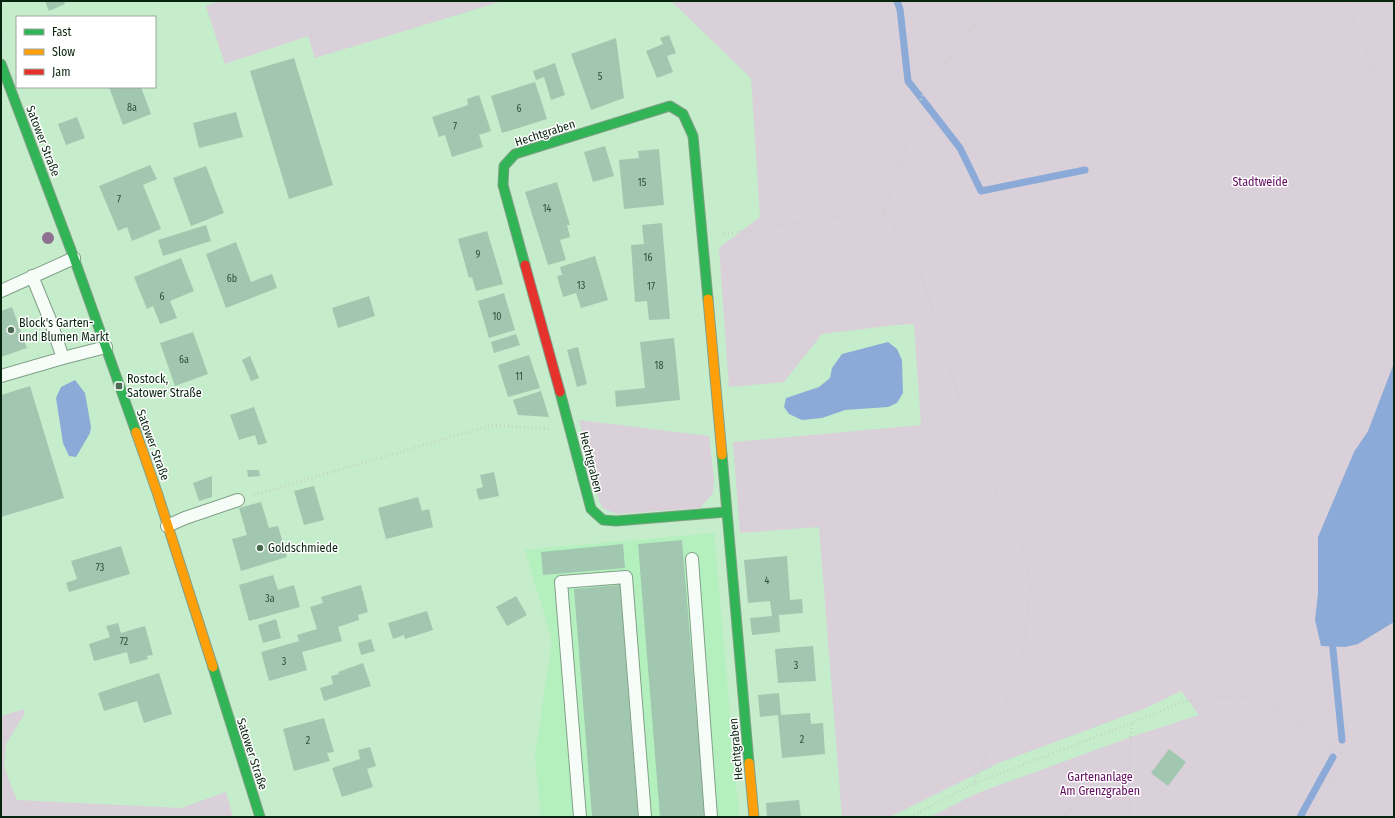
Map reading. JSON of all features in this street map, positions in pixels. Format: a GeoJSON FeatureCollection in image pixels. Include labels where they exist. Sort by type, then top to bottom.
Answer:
{"type":"FeatureCollection","features":[{"type":"Feature","properties":{"kind":"street","name":"Satower Straße"},"geometry":{"type":"LineString","coordinates":[[1,64],[74,258],[158,495],[260,817]]}},
{"type":"Feature","properties":{"kind":"street","name":"Hechtgraben"},"geometry":{"type":"LineString","coordinates":[[726,512],[616,521],[603,520],[591,509],[571,430],[503,185],[504,166],[515,154],[670,106],[684,114],[692,136],[754,817]]}},
{"type":"Feature","properties":{"kind":"lane"},"geometry":{"type":"LineString","coordinates":[[1,291],[74,258]]}},
{"type":"Feature","properties":{"kind":"lane"},"geometry":{"type":"LineString","coordinates":[[32,276],[63,358]]}},
{"type":"Feature","properties":{"kind":"lane"},"geometry":{"type":"LineString","coordinates":[[1,376],[63,358],[106,348]]}},
{"type":"Feature","properties":{"kind":"lane"},"geometry":{"type":"LineString","coordinates":[[167,526],[238,500]]}},
{"type":"Feature","properties":{"kind":"lane"},"geometry":{"type":"LineString","coordinates":[[692,559],[711,817]]}},
{"type":"Feature","properties":{"kind":"lane"},"geometry":{"type":"LineString","coordinates":[[580,817],[561,582],[626,577],[645,817]]}},
{"type":"Feature","properties":{"kind":"path"},"geometry":{"type":"LineString","coordinates":[[972,784],[994,737],[1022,658],[1032,585],[1019,534],[975,452],[921,273],[884,210],[916,111],[926,87],[993,1]]}},
{"type":"Feature","properties":{"kind":"path"},"geometry":{"type":"LineString","coordinates":[[1345,1],[1394,120]]}},
{"type":"Feature","properties":{"kind":"path"},"geometry":{"type":"LineString","coordinates":[[701,238],[884,210]]}},
{"type":"Feature","properties":{"kind":"path"},"geometry":{"type":"LineString","coordinates":[[238,500],[492,425],[571,430]]}},
{"type":"Feature","properties":{"kind":"path"},"geometry":{"type":"LineString","coordinates":[[910,817],[972,784],[1184,702],[1241,696],[1260,700],[1279,708],[1344,755],[1377,772],[1394,775]]}},
{"type":"Feature","properties":{"kind":"path"},"geometry":{"type":"LineString","coordinates":[[1129,817],[1132,723]]}},
{"type":"Feature","properties":{"kind":"path"},"geometry":{"type":"LineString","coordinates":[[1062,817],[1130,755]]}},
{"type":"Feature","properties":{"kind":"path"},"geometry":{"type":"LineString","coordinates":[[1316,817],[1344,755]]}},
{"type":"Feature","properties":{"kind":"shaded area"},"geometry":{"type":"Polygon","coordinates":[[[714,533],[739,817],[541,817],[535,756],[552,640],[525,550],[714,533]]]}},
{"type":"Feature","properties":{"kind":"green space"},"geometry":{"type":"Polygon","coordinates":[[[219,1],[503,1],[315,58],[308,36],[225,64],[206,6],[219,1]]]}},
{"type":"Feature","properties":{"kind":"green space"},"geometry":{"type":"Polygon","coordinates":[[[671,1],[1394,1],[1394,817],[930,817],[975,794],[1131,737],[1199,715],[1181,691],[1146,708],[1001,762],[890,817],[842,817],[819,527],[740,533],[733,442],[921,425],[914,324],[822,334],[784,382],[729,387],[719,248],[760,217],[751,78],[671,1]]]}},
{"type":"Feature","properties":{"kind":"green space"},"geometry":{"type":"Polygon","coordinates":[[[579,420],[709,436],[714,480],[713,493],[700,508],[617,514],[604,509],[599,501],[579,420]]]}},
{"type":"Feature","properties":{"kind":"green space"},"geometry":{"type":"Polygon","coordinates":[[[24,709],[24,715],[6,744],[4,767],[17,800],[181,808],[226,792],[233,817],[1,817],[1,716],[24,709]]]}},
{"type":"Feature","properties":{"kind":"water"},"geometry":{"type":"Polygon","coordinates":[[[888,342],[897,349],[902,360],[903,393],[897,403],[888,407],[845,410],[822,418],[802,420],[789,414],[784,407],[786,398],[819,387],[830,378],[832,368],[842,354],[888,342]]]}},
{"type":"Feature","properties":{"kind":"water"},"geometry":{"type":"Polygon","coordinates":[[[1394,363],[1394,622],[1358,644],[1345,647],[1321,646],[1315,620],[1318,593],[1318,537],[1354,452],[1368,431],[1394,363]]]}},
{"type":"Feature","properties":{"kind":"water"},"geometry":{"type":"Polygon","coordinates":[[[75,380],[85,393],[91,427],[90,433],[76,457],[69,456],[63,443],[56,398],[61,387],[75,380]]]}},
{"type":"Feature","properties":{"kind":"building"},"geometry":{"type":"Polygon","coordinates":[[[45,1],[64,1],[65,4],[49,11],[45,1]]]}},
{"type":"Feature","properties":{"kind":"building"},"geometry":{"type":"Polygon","coordinates":[[[669,35],[676,53],[667,56],[673,72],[657,78],[646,51],[663,44],[660,38],[669,35]]]}},
{"type":"Feature","properties":{"kind":"building"},"geometry":{"type":"Polygon","coordinates":[[[616,38],[624,98],[591,110],[571,54],[616,38]]]}},
{"type":"Feature","properties":{"kind":"building"},"geometry":{"type":"Polygon","coordinates":[[[294,58],[333,185],[289,199],[250,71],[294,58]]]}},
{"type":"Feature","properties":{"kind":"building"},"geometry":{"type":"Polygon","coordinates":[[[555,63],[565,95],[551,100],[544,77],[536,80],[533,71],[555,63]]]}},
{"type":"Feature","properties":{"kind":"building"},"geometry":{"type":"Polygon","coordinates":[[[535,82],[547,119],[502,133],[491,96],[535,82]]]}},
{"type":"Feature","properties":{"kind":"building"},"geometry":{"type":"Polygon","coordinates":[[[109,88],[141,88],[151,114],[123,125],[109,88]]]}},
{"type":"Feature","properties":{"kind":"building"},"geometry":{"type":"Polygon","coordinates":[[[479,95],[491,131],[479,135],[483,147],[452,157],[445,135],[439,137],[432,117],[468,105],[467,99],[479,95]]]}},
{"type":"Feature","properties":{"kind":"building"},"geometry":{"type":"Polygon","coordinates":[[[236,112],[243,137],[199,148],[193,123],[236,112]]]}},
{"type":"Feature","properties":{"kind":"building"},"geometry":{"type":"Polygon","coordinates":[[[77,117],[85,138],[66,145],[58,124],[77,117]]]}},
{"type":"Feature","properties":{"kind":"building"},"geometry":{"type":"Polygon","coordinates":[[[605,146],[614,176],[593,182],[584,152],[605,146]]]}},
{"type":"Feature","properties":{"kind":"building"},"geometry":{"type":"Polygon","coordinates":[[[659,149],[664,205],[624,209],[619,160],[639,158],[638,151],[659,149]]]}},
{"type":"Feature","properties":{"kind":"building"},"geometry":{"type":"Polygon","coordinates":[[[150,165],[157,179],[143,185],[161,229],[132,241],[127,227],[118,231],[99,186],[150,165]]]}},
{"type":"Feature","properties":{"kind":"building"},"geometry":{"type":"Polygon","coordinates":[[[206,166],[224,213],[191,226],[173,178],[206,166]]]}},
{"type":"Feature","properties":{"kind":"building"},"geometry":{"type":"Polygon","coordinates":[[[557,182],[570,225],[567,225],[570,237],[560,240],[566,260],[548,265],[525,192],[557,182]]]}},
{"type":"Feature","properties":{"kind":"building"},"geometry":{"type":"Polygon","coordinates":[[[662,223],[670,319],[649,320],[647,301],[635,302],[631,245],[644,244],[642,225],[662,223]]]}},
{"type":"Feature","properties":{"kind":"building"},"geometry":{"type":"Polygon","coordinates":[[[206,225],[211,241],[163,256],[158,240],[206,225]]]}},
{"type":"Feature","properties":{"kind":"building"},"geometry":{"type":"Polygon","coordinates":[[[487,231],[503,284],[476,291],[472,277],[469,278],[458,239],[487,231]]]}},
{"type":"Feature","properties":{"kind":"building"},"geometry":{"type":"Polygon","coordinates":[[[236,242],[251,282],[272,274],[277,288],[226,308],[206,254],[236,242]]]}},
{"type":"Feature","properties":{"kind":"building"},"geometry":{"type":"Polygon","coordinates":[[[595,256],[608,300],[581,308],[576,293],[563,297],[557,276],[562,275],[560,267],[595,256]]]}},
{"type":"Feature","properties":{"kind":"building"},"geometry":{"type":"Polygon","coordinates":[[[181,258],[194,291],[170,301],[177,318],[160,324],[153,306],[147,309],[134,277],[181,258]]]}},
{"type":"Feature","properties":{"kind":"building"},"geometry":{"type":"Polygon","coordinates":[[[504,293],[515,330],[489,338],[478,301],[504,293]]]}},
{"type":"Feature","properties":{"kind":"building"},"geometry":{"type":"Polygon","coordinates":[[[369,296],[375,316],[338,328],[332,308],[369,296]]]}},
{"type":"Feature","properties":{"kind":"building","name":"Block's Garten- und Blumen Markt"},"geometry":{"type":"Polygon","coordinates":[[[12,307],[27,348],[1,357],[1,311],[12,307]]]}},
{"type":"Feature","properties":{"kind":"building"},"geometry":{"type":"Polygon","coordinates":[[[193,332],[208,374],[175,386],[160,343],[193,332]]]}},
{"type":"Feature","properties":{"kind":"building"},"geometry":{"type":"Polygon","coordinates":[[[516,334],[520,345],[494,353],[491,342],[516,334]]]}},
{"type":"Feature","properties":{"kind":"building"},"geometry":{"type":"Polygon","coordinates":[[[674,338],[680,400],[616,407],[615,391],[645,388],[640,342],[674,338]]]}},
{"type":"Feature","properties":{"kind":"building"},"geometry":{"type":"Polygon","coordinates":[[[578,347],[587,384],[577,387],[567,350],[578,347]]]}},
{"type":"Feature","properties":{"kind":"building"},"geometry":{"type":"Polygon","coordinates":[[[529,355],[540,388],[508,397],[498,365],[529,355]]]}},
{"type":"Feature","properties":{"kind":"building"},"geometry":{"type":"Polygon","coordinates":[[[250,356],[259,378],[251,381],[242,360],[250,356]]]}},
{"type":"Feature","properties":{"kind":"building"},"geometry":{"type":"Polygon","coordinates":[[[30,386],[64,498],[1,517],[1,395],[30,386]]]}},
{"type":"Feature","properties":{"kind":"building"},"geometry":{"type":"Polygon","coordinates":[[[541,391],[549,417],[518,415],[513,400],[541,391]]]}},
{"type":"Feature","properties":{"kind":"building"},"geometry":{"type":"Polygon","coordinates":[[[254,407],[267,443],[258,445],[255,435],[239,440],[230,415],[254,407]]]}},
{"type":"Feature","properties":{"kind":"building"},"geometry":{"type":"Polygon","coordinates":[[[247,470],[259,470],[260,476],[248,477],[247,470]]]}},
{"type":"Feature","properties":{"kind":"building"},"geometry":{"type":"Polygon","coordinates":[[[494,472],[499,496],[479,500],[476,489],[483,487],[480,475],[494,472]]]}},
{"type":"Feature","properties":{"kind":"building"},"geometry":{"type":"Polygon","coordinates":[[[212,476],[212,497],[199,501],[193,483],[212,476]]]}},
{"type":"Feature","properties":{"kind":"building"},"geometry":{"type":"Polygon","coordinates":[[[314,486],[324,520],[304,525],[294,491],[314,486]]]}},
{"type":"Feature","properties":{"kind":"building"},"geometry":{"type":"Polygon","coordinates":[[[418,497],[422,511],[429,509],[433,527],[386,539],[378,508],[418,497]]]}},
{"type":"Feature","properties":{"kind":"building","name":"Goldschmiede"},"geometry":{"type":"Polygon","coordinates":[[[261,502],[269,528],[278,526],[287,557],[241,571],[232,539],[247,535],[239,508],[261,502]]]}},
{"type":"Feature","properties":{"kind":"building"},"geometry":{"type":"Polygon","coordinates":[[[682,540],[705,817],[660,817],[638,544],[682,540]]]}},
{"type":"Feature","properties":{"kind":"building"},"geometry":{"type":"Polygon","coordinates":[[[623,544],[625,568],[543,575],[541,552],[623,544]]]}},
{"type":"Feature","properties":{"kind":"building"},"geometry":{"type":"Polygon","coordinates":[[[121,546],[130,574],[69,592],[66,583],[77,579],[71,561],[121,546]]]}},
{"type":"Feature","properties":{"kind":"building"},"geometry":{"type":"Polygon","coordinates":[[[787,556],[790,600],[802,599],[803,613],[779,615],[780,632],[752,635],[750,618],[772,616],[770,601],[748,603],[744,560],[787,556]]]}},
{"type":"Feature","properties":{"kind":"building"},"geometry":{"type":"Polygon","coordinates":[[[273,575],[278,590],[294,585],[300,607],[249,621],[239,585],[273,575]]]}},
{"type":"Feature","properties":{"kind":"building"},"geometry":{"type":"Polygon","coordinates":[[[361,585],[368,612],[358,615],[359,620],[338,627],[342,641],[302,652],[307,670],[269,681],[261,652],[299,641],[297,635],[317,629],[310,607],[323,603],[321,597],[361,585]]]}},
{"type":"Feature","properties":{"kind":"building"},"geometry":{"type":"Polygon","coordinates":[[[620,585],[638,817],[592,817],[574,589],[620,585]]]}},
{"type":"Feature","properties":{"kind":"building"},"geometry":{"type":"Polygon","coordinates":[[[516,596],[527,615],[507,626],[496,607],[516,596]]]}},
{"type":"Feature","properties":{"kind":"building"},"geometry":{"type":"Polygon","coordinates":[[[427,611],[433,630],[405,639],[404,635],[393,639],[388,623],[427,611]]]}},
{"type":"Feature","properties":{"kind":"building"},"geometry":{"type":"Polygon","coordinates":[[[276,619],[281,638],[263,643],[258,625],[276,619]]]}},
{"type":"Feature","properties":{"kind":"building"},"geometry":{"type":"Polygon","coordinates":[[[118,623],[121,633],[145,626],[153,655],[147,656],[148,659],[130,664],[127,652],[94,661],[89,644],[110,637],[106,626],[118,623]]]}},
{"type":"Feature","properties":{"kind":"building"},"geometry":{"type":"Polygon","coordinates":[[[371,639],[375,651],[361,655],[358,643],[371,639]]]}},
{"type":"Feature","properties":{"kind":"building"},"geometry":{"type":"Polygon","coordinates":[[[813,646],[816,681],[778,683],[775,649],[813,646]]]}},
{"type":"Feature","properties":{"kind":"building"},"geometry":{"type":"Polygon","coordinates":[[[363,663],[371,686],[324,701],[320,688],[333,684],[331,676],[363,663]]]}},
{"type":"Feature","properties":{"kind":"building"},"geometry":{"type":"Polygon","coordinates":[[[159,673],[172,714],[144,723],[137,701],[104,711],[98,693],[159,673]]]}},
{"type":"Feature","properties":{"kind":"building"},"geometry":{"type":"Polygon","coordinates":[[[779,693],[781,715],[810,713],[811,724],[823,723],[825,754],[782,758],[778,715],[760,717],[758,695],[779,693]]]}},
{"type":"Feature","properties":{"kind":"building"},"geometry":{"type":"Polygon","coordinates":[[[324,718],[334,752],[327,753],[330,761],[294,771],[283,729],[324,718]]]}},
{"type":"Feature","properties":{"kind":"building"},"geometry":{"type":"Polygon","coordinates":[[[370,747],[376,766],[367,769],[373,787],[342,797],[332,768],[360,759],[358,750],[370,747]]]}},
{"type":"Feature","properties":{"kind":"building"},"geometry":{"type":"Polygon","coordinates":[[[1169,749],[1186,762],[1168,786],[1151,773],[1169,749]]]}},
{"type":"Feature","properties":{"kind":"building"},"geometry":{"type":"Polygon","coordinates":[[[799,800],[801,817],[767,817],[766,803],[799,800]]]}},
{"type":"Feature","properties":{"kind":"waterway"},"geometry":{"type":"LineString","coordinates":[[897,1],[900,9],[908,81],[960,148],[981,191],[1085,170]]}},
{"type":"Feature","properties":{"kind":"waterway"},"geometry":{"type":"LineString","coordinates":[[1332,639],[1342,740]]}},
{"type":"Feature","properties":{"kind":"waterway"},"geometry":{"type":"LineString","coordinates":[[1300,817],[1333,757]]}},
{"type":"Feature","properties":{"kind":"traffic: fast"},"geometry":{"type":"LineString","coordinates":[[1,64],[74,258],[136,432]]}},
{"type":"Feature","properties":{"kind":"traffic: fast"},"geometry":{"type":"LineString","coordinates":[[525,265],[503,185],[504,166],[515,154],[670,106],[683,114],[693,136],[708,299]]}},
{"type":"Feature","properties":{"kind":"traffic: fast"},"geometry":{"type":"LineString","coordinates":[[560,392],[591,509],[603,520],[616,521],[726,512]]}},
{"type":"Feature","properties":{"kind":"traffic: fast"},"geometry":{"type":"LineString","coordinates":[[722,455],[749,763]]}},
{"type":"Feature","properties":{"kind":"traffic: fast"},"geometry":{"type":"LineString","coordinates":[[213,667],[260,817]]}},
{"type":"Feature","properties":{"kind":"traffic: slow"},"geometry":{"type":"LineString","coordinates":[[708,299],[722,455]]}},
{"type":"Feature","properties":{"kind":"traffic: slow"},"geometry":{"type":"LineString","coordinates":[[136,432],[158,495],[213,667]]}},
{"type":"Feature","properties":{"kind":"traffic: slow"},"geometry":{"type":"LineString","coordinates":[[749,763],[754,817]]}},
{"type":"Feature","properties":{"kind":"traffic: jam"},"geometry":{"type":"LineString","coordinates":[[525,265],[560,392]]}},
{"type":"Feature","properties":{"kind":"place","name":"Block's Garten- und Blumen Markt"},"geometry":{"type":"Point","coordinates":[11,330]}},
{"type":"Feature","properties":{"kind":"place","name":"Rostock, Satower Straße"},"geometry":{"type":"Point","coordinates":[119,386]}},
{"type":"Feature","properties":{"kind":"place","name":"Goldschmiede"},"geometry":{"type":"Point","coordinates":[260,548]}},
{"type":"Feature","properties":{"kind":"park label","name":"Stadtweide"},"geometry":{"type":"Point","coordinates":[1260,182]}},
{"type":"Feature","properties":{"kind":"park label","name":"Gartenanlage Am Grenzgraben"},"geometry":{"type":"Point","coordinates":[1100,784]}}]}
